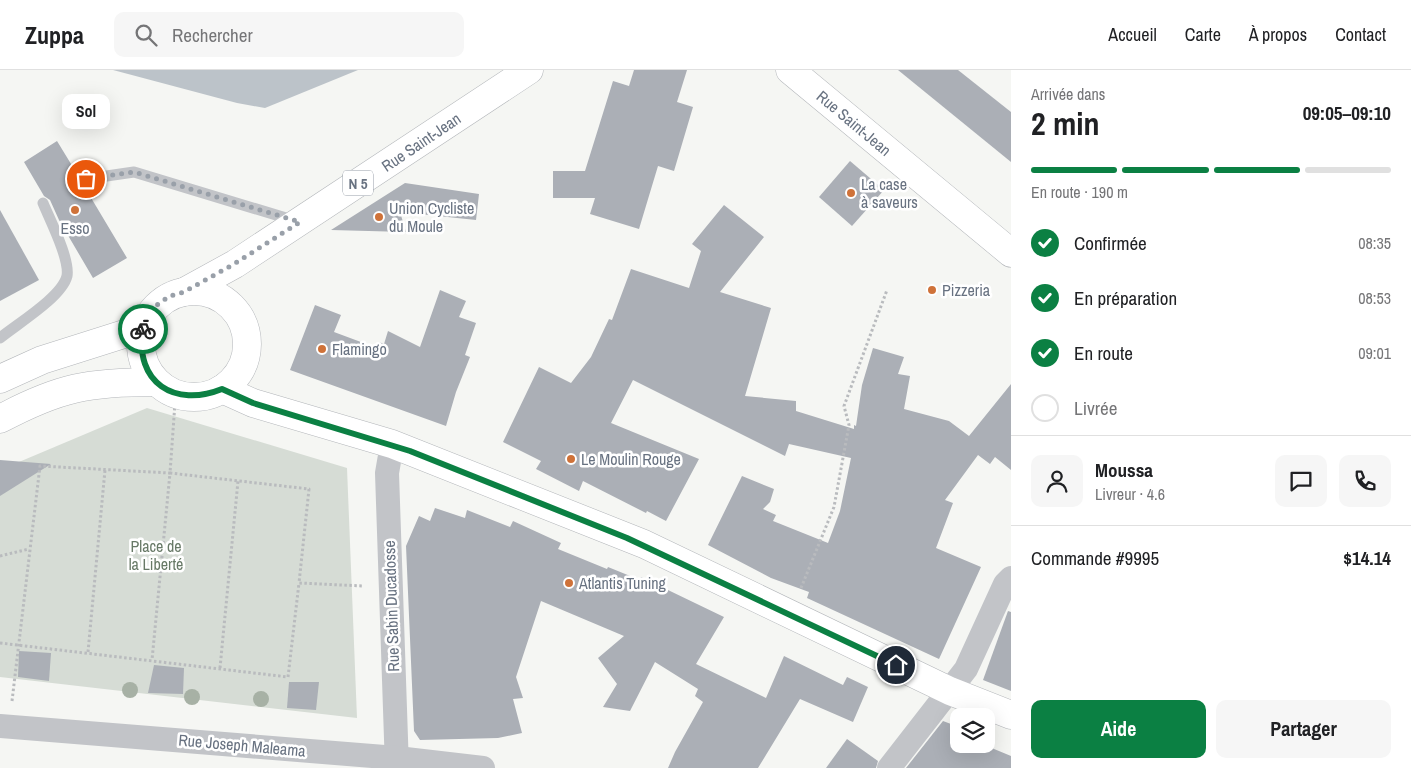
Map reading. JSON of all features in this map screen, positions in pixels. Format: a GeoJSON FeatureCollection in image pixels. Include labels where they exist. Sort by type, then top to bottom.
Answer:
{"type":"FeatureCollection","features":[{"type":"Feature","properties":{"kind":"main road","name":"Rue Saint-Jean"},"geometry":{"type":"LineString","coordinates":[[184,292],[234,264],[300,222],[529,70]]}},
{"type":"Feature","properties":{"kind":"main road","name":"Rue Saint-Jean"},"geometry":{"type":"LineString","coordinates":[[790,70],[1011,253]]}},
{"type":"Feature","properties":{"kind":"main road","name":"N 5"},"geometry":{"type":"LineString","coordinates":[[0,419],[30,403],[65,389],[93,384],[166,388],[188,397],[206,396],[222,389],[236,377],[244,360],[247,342],[243,325],[234,309],[220,298],[202,292],[184,292],[170,296],[158,304],[149,315],[143,328],[140,342],[142,357],[147,371],[166,388]]}},
{"type":"Feature","properties":{"kind":"main road"},"geometry":{"type":"LineString","coordinates":[[0,379],[42,360],[143,328]]}},
{"type":"Feature","properties":{"kind":"main road"},"geometry":{"type":"LineString","coordinates":[[222,389],[253,403],[392,444],[644,544],[950,691],[1011,715]]}},
{"type":"Feature","properties":{"kind":"street","name":"Rue Sabin Ducadosse"},"geometry":{"type":"LineString","coordinates":[[392,444],[387,473],[397,763]]}},
{"type":"Feature","properties":{"kind":"street"},"geometry":{"type":"LineString","coordinates":[[889,768],[966,669],[1005,584],[1011,578]]}},
{"type":"Feature","properties":{"kind":"street","name":"Rue Joseph Maleama"},"geometry":{"type":"LineString","coordinates":[[5,726],[397,763],[483,768]]}},
{"type":"Feature","properties":{"kind":"lane"},"geometry":{"type":"LineString","coordinates":[[86,179],[134,172],[300,222]]}},
{"type":"Feature","properties":{"kind":"lane"},"geometry":{"type":"LineString","coordinates":[[0,338],[56,294],[67,276],[64,252],[43,203]]}},
{"type":"Feature","properties":{"kind":"path"},"geometry":{"type":"LineString","coordinates":[[790,614],[834,507],[849,425],[844,406],[887,290]]}},
{"type":"Feature","properties":{"kind":"path"},"geometry":{"type":"LineString","coordinates":[[152,660],[170,473],[166,388]]}},
{"type":"Feature","properties":{"kind":"path"},"geometry":{"type":"LineString","coordinates":[[0,643],[17,644],[88,652],[288,677],[309,489],[170,473],[40,466],[17,644],[5,726]]}},
{"type":"Feature","properties":{"kind":"path"},"geometry":{"type":"LineString","coordinates":[[88,652],[104,470]]}},
{"type":"Feature","properties":{"kind":"path"},"geometry":{"type":"LineString","coordinates":[[220,668],[238,481]]}},
{"type":"Feature","properties":{"kind":"path"},"geometry":{"type":"LineString","coordinates":[[0,556],[29,549]]}},
{"type":"Feature","properties":{"kind":"path"},"geometry":{"type":"LineString","coordinates":[[299,583],[391,588]]}},
{"type":"Feature","properties":{"kind":"green space","name":"Place de la Liberté"},"geometry":{"type":"Polygon","coordinates":[[[147,408],[347,468],[357,718],[0,677],[0,470],[147,408]]]}},
{"type":"Feature","properties":{"kind":"shaded area"},"geometry":{"type":"Polygon","coordinates":[[[113,70],[358,70],[265,108],[237,103],[113,70]]]}},
{"type":"Feature","properties":{"kind":"building"},"geometry":{"type":"Polygon","coordinates":[[[634,70],[687,70],[677,102],[693,107],[674,171],[658,166],[639,229],[590,214],[595,198],[553,198],[553,171],[585,171],[613,81],[629,86],[634,70]]]}},
{"type":"Feature","properties":{"kind":"building"},"geometry":{"type":"Polygon","coordinates":[[[898,70],[958,70],[1011,112],[1011,162],[898,70]]]}},
{"type":"Feature","properties":{"kind":"building","name":"Esso"},"geometry":{"type":"Polygon","coordinates":[[[57,141],[79,177],[80,183],[84,186],[127,258],[93,278],[59,220],[50,200],[44,196],[24,162],[57,141]]]}},
{"type":"Feature","properties":{"kind":"building","name":"La case à saveurs"},"geometry":{"type":"Polygon","coordinates":[[[850,161],[884,190],[852,226],[819,197],[850,161]]]}},
{"type":"Feature","properties":{"kind":"building"},"geometry":{"type":"Polygon","coordinates":[[[405,183],[479,194],[476,220],[400,212],[406,232],[331,230],[405,183]]]}},
{"type":"Feature","properties":{"kind":"building"},"geometry":{"type":"Polygon","coordinates":[[[724,205],[764,237],[720,292],[771,308],[745,396],[796,401],[796,411],[854,429],[862,385],[873,348],[904,357],[898,374],[910,376],[904,409],[949,421],[969,436],[1011,384],[1011,470],[995,457],[990,464],[978,455],[945,500],[953,503],[936,548],[981,567],[939,659],[807,598],[809,592],[771,578],[708,545],[742,476],[774,489],[770,502],[763,509],[776,515],[773,521],[828,543],[840,511],[851,458],[789,444],[785,456],[633,380],[611,423],[699,459],[666,521],[583,481],[579,491],[536,469],[541,461],[503,442],[539,367],[571,383],[591,357],[609,319],[612,320],[631,269],[689,288],[701,251],[692,244],[724,205]]]}},
{"type":"Feature","properties":{"kind":"building"},"geometry":{"type":"Polygon","coordinates":[[[0,210],[39,280],[0,301],[0,210]]]}},
{"type":"Feature","properties":{"kind":"building"},"geometry":{"type":"Polygon","coordinates":[[[440,290],[466,301],[459,317],[476,323],[465,355],[470,357],[456,392],[446,426],[290,370],[315,305],[341,315],[334,332],[377,348],[379,342],[384,344],[388,331],[420,347],[440,290]]]}},
{"type":"Feature","properties":{"kind":"building"},"geometry":{"type":"Polygon","coordinates":[[[0,460],[51,464],[0,496],[0,460]]]}},
{"type":"Feature","properties":{"kind":"building"},"geometry":{"type":"Polygon","coordinates":[[[435,508],[465,518],[467,510],[510,527],[513,521],[561,543],[558,549],[607,569],[608,567],[640,580],[641,577],[724,617],[696,664],[766,698],[784,656],[843,685],[847,677],[868,687],[853,722],[800,699],[758,768],[668,768],[703,702],[695,696],[698,689],[655,662],[630,711],[603,707],[617,684],[598,658],[624,636],[541,601],[516,677],[523,698],[513,699],[522,733],[498,738],[420,740],[414,731],[406,546],[419,516],[430,521],[435,508]]]}},
{"type":"Feature","properties":{"kind":"building"},"geometry":{"type":"Polygon","coordinates":[[[1008,611],[1011,612],[1011,691],[983,680],[1008,611]]]}},
{"type":"Feature","properties":{"kind":"building"},"geometry":{"type":"Polygon","coordinates":[[[19,651],[51,653],[49,681],[18,677],[19,651]]]}},
{"type":"Feature","properties":{"kind":"building"},"geometry":{"type":"Polygon","coordinates":[[[154,665],[184,668],[183,694],[148,693],[154,665]]]}},
{"type":"Feature","properties":{"kind":"building"},"geometry":{"type":"Polygon","coordinates":[[[289,682],[319,682],[316,710],[287,708],[289,682]]]}},
{"type":"Feature","properties":{"kind":"building"},"geometry":{"type":"Polygon","coordinates":[[[943,721],[950,724],[950,753],[995,753],[995,749],[1011,756],[1011,768],[906,768],[943,721]]]}},
{"type":"Feature","properties":{"kind":"building"},"geometry":{"type":"Polygon","coordinates":[[[847,739],[878,761],[876,768],[826,768],[847,739]]]}},
{"type":"Feature","properties":{"kind":"way so far"},"geometry":{"type":"LineString","coordinates":[[86,179],[134,172],[300,222],[234,264],[158,304],[149,315],[143,329]]}},
{"type":"Feature","properties":{"kind":"place","name":"Sol"},"geometry":{"type":"Point","coordinates":[86,179]}},
{"type":"Feature","properties":{"kind":"place","name":"La case à saveurs"},"geometry":{"type":"Point","coordinates":[851,193]}},
{"type":"Feature","properties":{"kind":"place","name":"Esso"},"geometry":{"type":"Point","coordinates":[75,210]}},
{"type":"Feature","properties":{"kind":"place","name":"Union Cycliste du Moule"},"geometry":{"type":"Point","coordinates":[379,217]}},
{"type":"Feature","properties":{"kind":"place","name":"Pizzeria"},"geometry":{"type":"Point","coordinates":[932,290]}},
{"type":"Feature","properties":{"kind":"place","name":"Flamingo"},"geometry":{"type":"Point","coordinates":[322,349]}},
{"type":"Feature","properties":{"kind":"place","name":"Le Moulin Rouge"},"geometry":{"type":"Point","coordinates":[571,459]}},
{"type":"Feature","properties":{"kind":"place","name":"Atlantis Tuning"},"geometry":{"type":"Point","coordinates":[569,583]}},
{"type":"Feature","properties":{"kind":"route"},"geometry":{"type":"LineString","coordinates":[[143,329],[140,342],[142,357],[147,371],[156,382],[171,392],[188,397],[206,396],[222,389],[253,403],[392,444],[443,463],[644,544],[896,665]]}}]}
